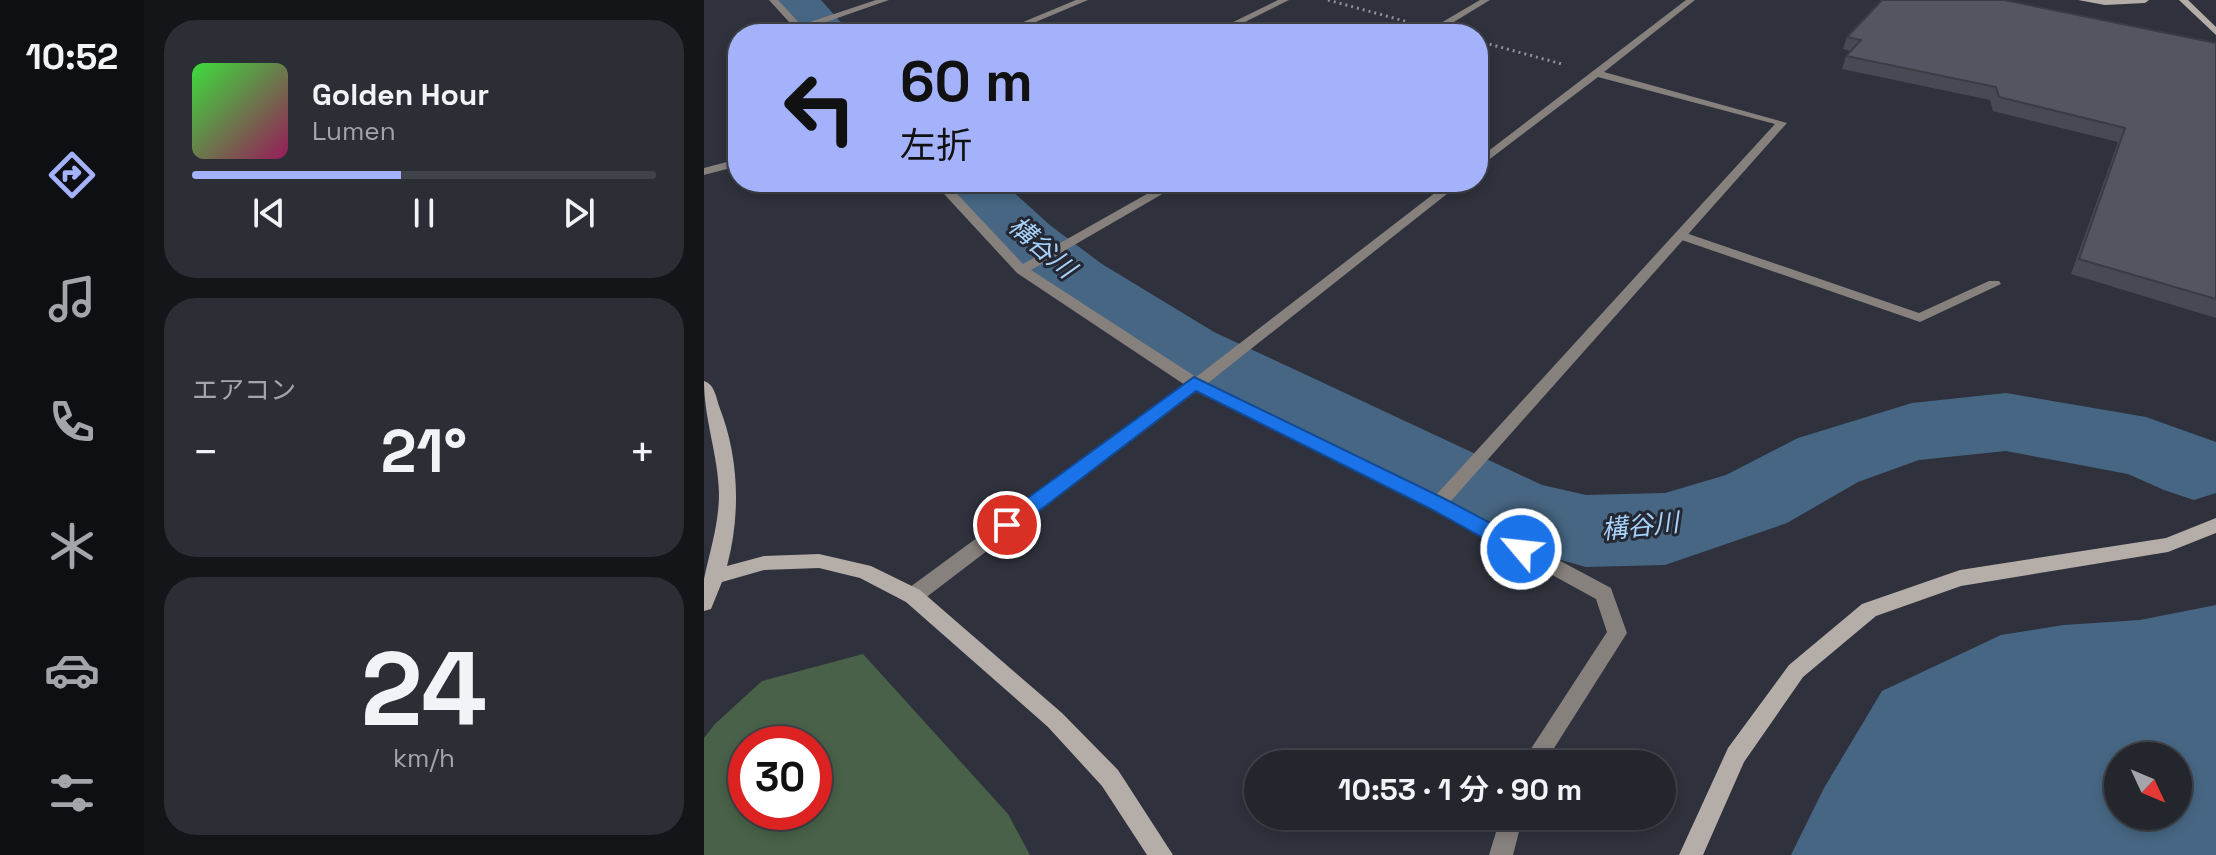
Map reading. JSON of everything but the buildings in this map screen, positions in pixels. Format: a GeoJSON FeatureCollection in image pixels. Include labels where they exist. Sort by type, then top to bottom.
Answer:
{"type":"FeatureCollection","features":[{"type":"Feature","properties":{"kind":"street"},"geometry":{"type":"LineString","coordinates":[[773,0],[799,24]]}},
{"type":"Feature","properties":{"kind":"street"},"geometry":{"type":"LineString","coordinates":[[816,24],[885,0]]}},
{"type":"Feature","properties":{"kind":"street"},"geometry":{"type":"LineString","coordinates":[[1024,24],[1084,0]]}},
{"type":"Feature","properties":{"kind":"street"},"geometry":{"type":"LineString","coordinates":[[1235,24],[1285,0]]}},
{"type":"Feature","properties":{"kind":"street"},"geometry":{"type":"LineString","coordinates":[[1445,24],[1486,0]]}},
{"type":"Feature","properties":{"kind":"street"},"geometry":{"type":"LineString","coordinates":[[1488,157],[1691,0]]}},
{"type":"Feature","properties":{"kind":"street"},"geometry":{"type":"LineString","coordinates":[[2082,0],[2145,0]]}},
{"type":"Feature","properties":{"kind":"street"},"geometry":{"type":"LineString","coordinates":[[2183,0],[2216,32]]}},
{"type":"Feature","properties":{"kind":"street"},"geometry":{"type":"LineString","coordinates":[[1438,504],[1782,123],[1595,73]]}},
{"type":"Feature","properties":{"kind":"street"},"geometry":{"type":"LineString","coordinates":[[704,172],[728,165]]}},
{"type":"Feature","properties":{"kind":"street"},"geometry":{"type":"LineString","coordinates":[[948,192],[1022,270],[1202,379],[1604,594],[1617,633],[1541,750]]}},
{"type":"Feature","properties":{"kind":"street"},"geometry":{"type":"LineString","coordinates":[[1022,270],[1160,192]]}},
{"type":"Feature","properties":{"kind":"street"},"geometry":{"type":"LineString","coordinates":[[913,596],[1234,356],[1443,192]]}},
{"type":"Feature","properties":{"kind":"street"},"geometry":{"type":"LineString","coordinates":[[1680,235],[1920,318],[1994,284]]}},
{"type":"Feature","properties":{"kind":"street"},"geometry":{"type":"LineString","coordinates":[[704,386],[728,466],[727,530],[717,576],[704,603]]}},
{"type":"Feature","properties":{"kind":"street"},"geometry":{"type":"LineString","coordinates":[[1691,855],[1736,755],[1796,671],[1869,610],[1960,578],[2168,545],[2216,525]]}},
{"type":"Feature","properties":{"kind":"street"},"geometry":{"type":"LineString","coordinates":[[717,576],[764,563],[819,561],[864,571],[913,596],[1055,720],[1110,778],[1161,855]]}},
{"type":"Feature","properties":{"kind":"street"},"geometry":{"type":"LineString","coordinates":[[1501,855],[1508,830]]}},
{"type":"Feature","properties":{"kind":"path"},"geometry":{"type":"LineString","coordinates":[[1328,0],[1405,24]]}},
{"type":"Feature","properties":{"kind":"path"},"geometry":{"type":"LineString","coordinates":[[1488,44],[1595,73]]}},
{"type":"Feature","properties":{"kind":"green space"},"geometry":{"type":"Polygon","coordinates":[[[863,654],[1008,814],[1030,855],[704,855],[704,738],[762,681],[863,654]]]}},
{"type":"Feature","properties":{"kind":"water"},"geometry":{"type":"Polygon","coordinates":[[[2216,605],[2216,855],[1791,855],[1824,788],[1882,691],[2001,635],[2064,625],[2140,620],[2216,605]]]}},
{"type":"Feature","properties":{"kind":"waterway","name":"構谷川"},"geometry":{"type":"LineString","coordinates":[[796,0],[818,24]]}},
{"type":"Feature","properties":{"kind":"waterway","name":"構谷川"},"geometry":{"type":"LineString","coordinates":[[978,192],[1028,240],[1078,279],[1187,349],[1522,515],[1586,531],[1665,529],[1756,499],[1828,460],[1912,432],[2006,422],[2146,447],[2194,468]]}},
{"type":"Feature","properties":{"kind":"route"},"geometry":{"type":"LineString","coordinates":[[1007,525],[1194,383],[1438,504],[1521,549]]}}]}
